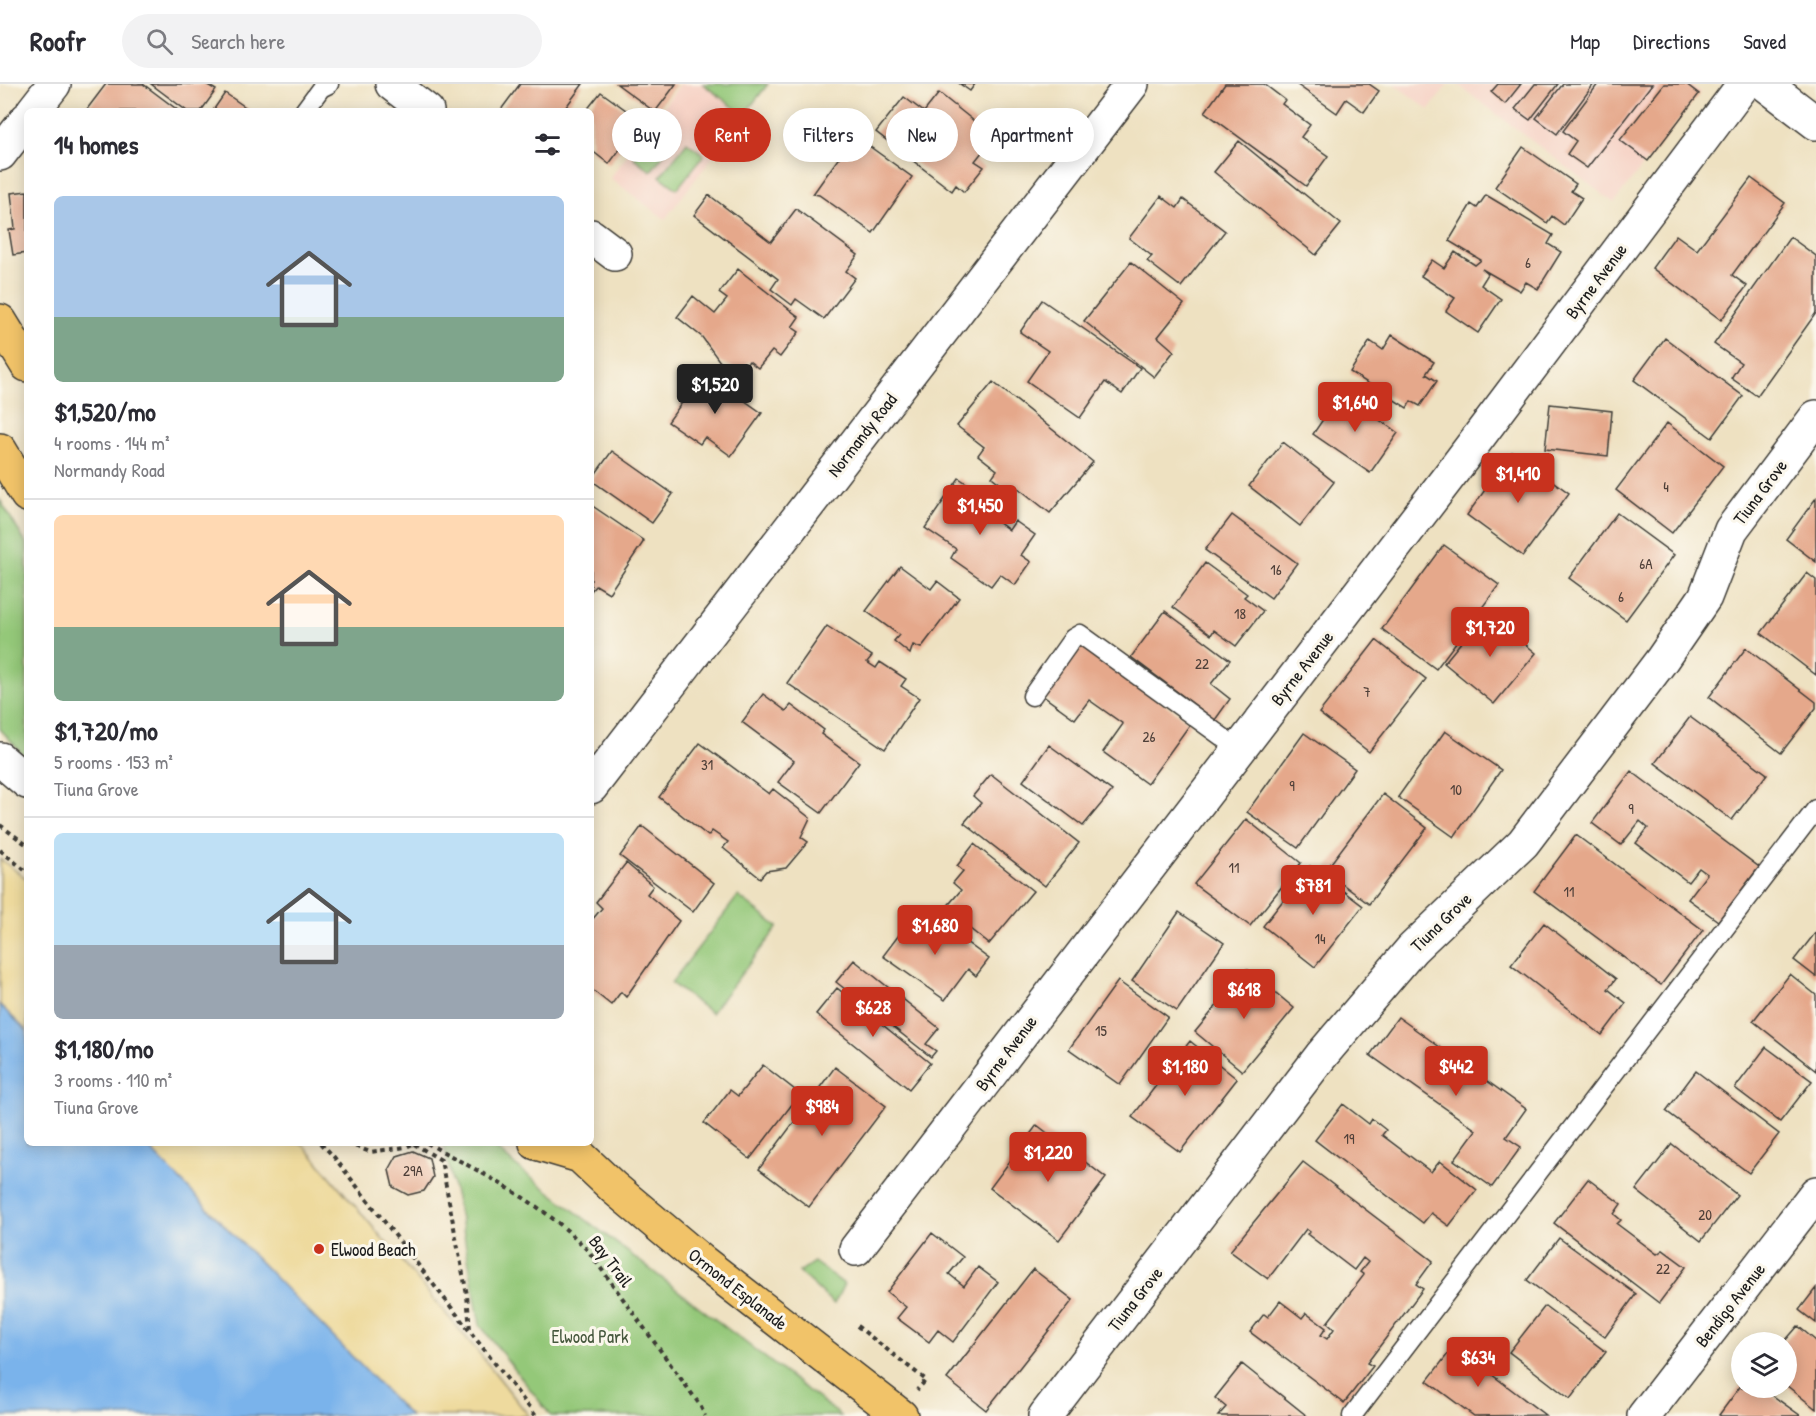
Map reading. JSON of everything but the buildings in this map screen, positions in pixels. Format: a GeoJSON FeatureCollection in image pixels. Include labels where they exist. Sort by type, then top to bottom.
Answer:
{"type":"FeatureCollection","features":[{"type":"Feature","properties":{"kind":"main road"},"geometry":{"type":"LineString","coordinates":[[0,321],[24,360]]}},
{"type":"Feature","properties":{"kind":"main road"},"geometry":{"type":"LineString","coordinates":[[0,450],[24,490]]}},
{"type":"Feature","properties":{"kind":"main road","name":"Ormond Esplanade"},"geometry":{"type":"LineString","coordinates":[[554,1146],[578,1150],[614,1188],[700,1260],[899,1415]]}},
{"type":"Feature","properties":{"kind":"street"},"geometry":{"type":"LineString","coordinates":[[35,108],[54,84]]}},
{"type":"Feature","properties":{"kind":"street"},"geometry":{"type":"LineString","coordinates":[[392,84],[423,108]]}},
{"type":"Feature","properties":{"kind":"street","name":"Normandy Road"},"geometry":{"type":"LineString","coordinates":[[594,783],[1132,84]]}},
{"type":"Feature","properties":{"kind":"street","name":"Byrne Avenue"},"geometry":{"type":"LineString","coordinates":[[856,1249],[1457,466],[1744,84]]}},
{"type":"Feature","properties":{"kind":"street"},"geometry":{"type":"LineString","coordinates":[[1766,84],[1816,123]]}},
{"type":"Feature","properties":{"kind":"street"},"geometry":{"type":"LineString","coordinates":[[0,154],[24,123]]}},
{"type":"Feature","properties":{"kind":"street","name":"Tiuna Grove"},"geometry":{"type":"LineString","coordinates":[[1054,1404],[1321,1056],[1412,949],[1523,843],[1661,661],[1706,597],[1731,530],[1816,417]]}},
{"type":"Feature","properties":{"kind":"street"},"geometry":{"type":"LineString","coordinates":[[0,759],[24,779]]}},
{"type":"Feature","properties":{"kind":"street","name":"Bendigo Avenue"},"geometry":{"type":"LineString","coordinates":[[1644,1416],[1816,1193]]}},
{"type":"Feature","properties":{"kind":"lane"},"geometry":{"type":"LineString","coordinates":[[306,108],[321,88],[329,84]]}},
{"type":"Feature","properties":{"kind":"lane"},"geometry":{"type":"LineString","coordinates":[[1032,696],[1073,638],[1080,634],[1239,750]]}},
{"type":"Feature","properties":{"kind":"lane"},"geometry":{"type":"LineString","coordinates":[[1352,1416],[1816,809]]}},
{"type":"Feature","properties":{"kind":"path"},"geometry":{"type":"LineString","coordinates":[[0,825],[24,843]]}},
{"type":"Feature","properties":{"kind":"path"},"geometry":{"type":"LineString","coordinates":[[0,850],[24,870]]}},
{"type":"Feature","properties":{"kind":"path"},"geometry":{"type":"LineString","coordinates":[[324,1146],[536,1416]]}},
{"type":"Feature","properties":{"kind":"path"},"geometry":{"type":"LineString","coordinates":[[355,1146],[370,1152],[409,1146]]}},
{"type":"Feature","properties":{"kind":"path"},"geometry":{"type":"LineString","coordinates":[[417,1146],[441,1160],[467,1295],[470,1330]]}},
{"type":"Feature","properties":{"kind":"path","name":"Bay Trail"},"geometry":{"type":"LineString","coordinates":[[432,1146],[534,1204],[575,1237],[589,1252],[699,1404],[705,1416]]}},
{"type":"Feature","properties":{"kind":"path"},"geometry":{"type":"LineString","coordinates":[[857,1326],[926,1380],[899,1415]]}},
{"type":"Feature","properties":{"kind":"shaded area"},"geometry":{"type":"Polygon","coordinates":[[[680,84],[769,84],[751,108],[694,108],[694,162],[709,162],[665,219],[610,178],[622,162],[682,162],[682,108],[662,108],[680,84]]]}},
{"type":"Feature","properties":{"kind":"shaded area"},"geometry":{"type":"Polygon","coordinates":[[[1394,84],[1448,84],[1429,110],[1394,84]]]}},
{"type":"Feature","properties":{"kind":"shaded area"},"geometry":{"type":"Polygon","coordinates":[[[1457,84],[1690,84],[1700,92],[1614,203],[1457,84]]]}},
{"type":"Feature","properties":{"kind":"green space"},"geometry":{"type":"Polygon","coordinates":[[[703,84],[768,84],[749,108],[735,108],[703,84]]]}},
{"type":"Feature","properties":{"kind":"green space"},"geometry":{"type":"Polygon","coordinates":[[[687,142],[694,147],[694,162],[698,162],[677,189],[660,176],[671,162],[682,162],[682,148],[687,142]]]}},
{"type":"Feature","properties":{"kind":"green space"},"geometry":{"type":"Polygon","coordinates":[[[639,162],[658,162],[651,171],[639,162]]]}},
{"type":"Feature","properties":{"kind":"green space"},"geometry":{"type":"Polygon","coordinates":[[[0,500],[24,540],[24,756],[0,729],[0,500]]]}},
{"type":"Feature","properties":{"kind":"green space"},"geometry":{"type":"Polygon","coordinates":[[[738,896],[778,927],[711,1013],[671,983],[738,896]]]}},
{"type":"Feature","properties":{"kind":"green space","name":"Elwood Park"},"geometry":{"type":"Polygon","coordinates":[[[444,1146],[493,1146],[516,1166],[841,1416],[551,1416],[480,1325],[462,1224],[444,1146]]]}},
{"type":"Feature","properties":{"kind":"green space"},"geometry":{"type":"Polygon","coordinates":[[[814,1262],[844,1284],[834,1304],[799,1272],[814,1262]]]}},
{"type":"Feature","properties":{"kind":"sand"},"geometry":{"type":"Polygon","coordinates":[[[0,859],[24,877],[24,1028],[0,1005],[0,859]]]}},
{"type":"Feature","properties":{"kind":"sand","name":"Elwood Beach"},"geometry":{"type":"Polygon","coordinates":[[[147,1146],[305,1146],[480,1354],[529,1416],[410,1416],[147,1146]]]}},
{"type":"Feature","properties":{"kind":"water"},"geometry":{"type":"Polygon","coordinates":[[[0,1005],[24,1028],[24,1146],[147,1146],[410,1416],[0,1416],[0,1005]]]}},
{"type":"Feature","properties":{"kind":"place","name":"Elwood Beach"},"geometry":{"type":"Point","coordinates":[319,1249]}}]}
